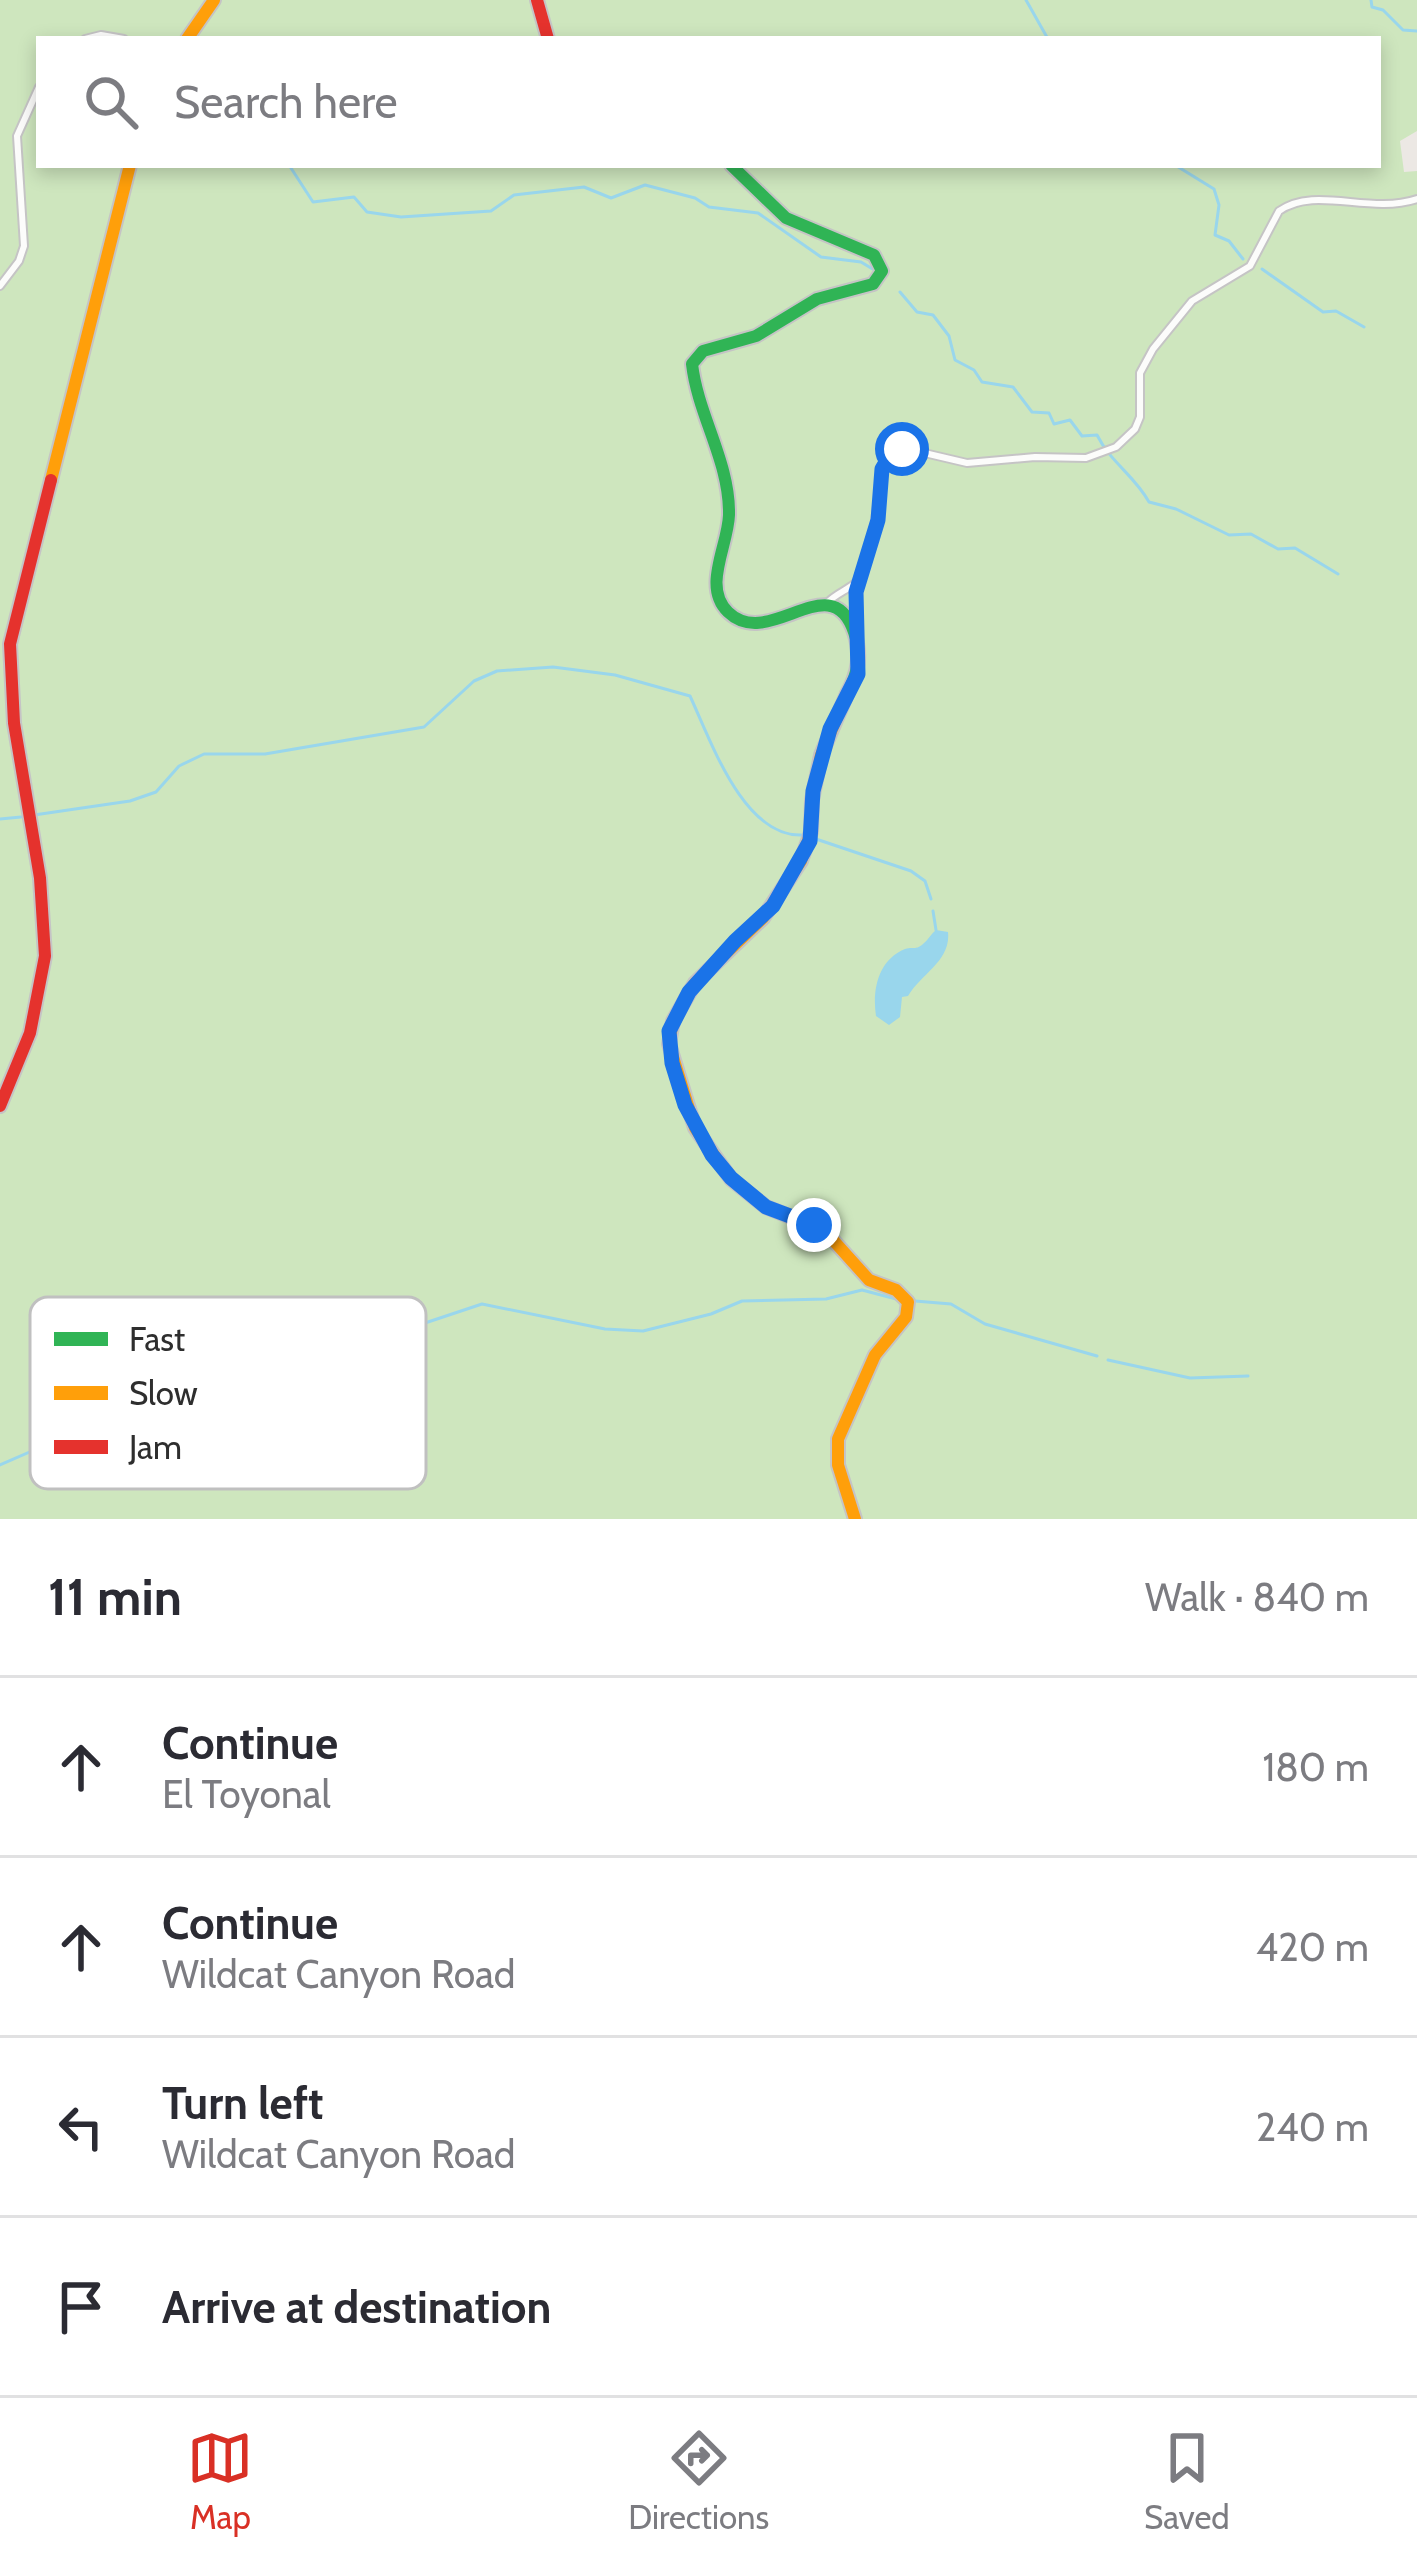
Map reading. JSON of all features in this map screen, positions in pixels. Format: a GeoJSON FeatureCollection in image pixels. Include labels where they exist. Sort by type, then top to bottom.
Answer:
{"type":"FeatureCollection","features":[{"type":"Feature","properties":{"kind":"street"},"geometry":{"type":"LineString","coordinates":[[189,36],[214,0]]}},
{"type":"Feature","properties":{"kind":"street"},"geometry":{"type":"LineString","coordinates":[[537,0],[547,36]]}},
{"type":"Feature","properties":{"kind":"street"},"geometry":{"type":"LineString","coordinates":[[0,286],[24,246],[17,136],[36,94]]}},
{"type":"Feature","properties":{"kind":"street"},"geometry":{"type":"LineString","coordinates":[[0,1106],[30,1033],[45,961],[44,915],[11,723],[10,644],[129,168]]}},
{"type":"Feature","properties":{"kind":"street"},"geometry":{"type":"LineString","coordinates":[[734,168],[776,210],[812,231],[874,255],[882,271],[873,284],[817,299],[756,336],[703,351],[692,364],[727,495],[728,530],[716,578],[723,606],[736,619],[758,625],[827,603],[860,580]]}},
{"type":"Feature","properties":{"kind":"street"},"geometry":{"type":"LineString","coordinates":[[855,1519],[838,1465],[838,1439],[875,1355],[906,1317],[908,1302],[896,1290],[868,1280],[824,1230],[766,1207],[731,1178],[695,1128],[669,1044],[675,1016],[689,992],[773,906],[810,841],[813,791],[830,729],[858,674],[854,605],[878,520],[882,469],[892,452],[916,451],[967,463],[1096,456],[1116,447],[1136,429],[1140,373],[1153,349],[1192,301],[1250,266],[1279,211],[1306,200],[1388,207],[1417,199]]}},
{"type":"Feature","properties":{"kind":"street"},"geometry":{"type":"LineString","coordinates":[[827,603],[844,612],[855,632]]}},
{"type":"Feature","properties":{"kind":"green space"},"geometry":{"type":"Polygon","coordinates":[[[0,0],[1417,0],[1417,131],[1400,141],[1404,172],[1417,171],[1417,1519],[0,1519],[0,0]]]}},
{"type":"Feature","properties":{"kind":"water"},"geometry":{"type":"Polygon","coordinates":[[[936,930],[948,932],[945,951],[908,996],[902,997],[900,1017],[889,1025],[876,1016],[876,986],[883,968],[896,954],[920,946],[936,930]]]}},
{"type":"Feature","properties":{"kind":"waterway"},"geometry":{"type":"LineString","coordinates":[[1026,0],[1046,36]]}},
{"type":"Feature","properties":{"kind":"waterway"},"geometry":{"type":"LineString","coordinates":[[1371,0],[1372,7],[1383,10],[1403,30],[1417,31]]}},
{"type":"Feature","properties":{"kind":"waterway"},"geometry":{"type":"LineString","coordinates":[[291,168],[313,202],[354,197],[367,212],[401,217],[491,211],[514,195],[584,187],[611,198],[645,185],[695,198],[709,207],[758,213],[821,257],[861,262],[876,271]]}},
{"type":"Feature","properties":{"kind":"waterway"},"geometry":{"type":"LineString","coordinates":[[1180,168],[1214,189],[1219,205],[1215,235],[1229,241],[1243,259]]}},
{"type":"Feature","properties":{"kind":"waterway"},"geometry":{"type":"LineString","coordinates":[[1262,269],[1323,312],[1336,311],[1364,327]]}},
{"type":"Feature","properties":{"kind":"waterway"},"geometry":{"type":"LineString","coordinates":[[900,292],[917,312],[933,315],[949,336],[955,360],[974,370],[982,382],[1013,387],[1032,412],[1049,413],[1054,424],[1070,420],[1082,436],[1097,435],[1149,502],[1176,509],[1229,535],[1251,534],[1278,549],[1295,548],[1338,574]]}},
{"type":"Feature","properties":{"kind":"waterway"},"geometry":{"type":"LineString","coordinates":[[34,815],[130,801],[156,792],[179,766],[204,754],[265,754],[424,727],[474,681],[497,671],[553,667],[615,675],[690,696],[719,760],[746,803],[780,831],[801,835]]}},
{"type":"Feature","properties":{"kind":"waterway"},"geometry":{"type":"LineString","coordinates":[[0,819],[21,817]]}},
{"type":"Feature","properties":{"kind":"waterway"},"geometry":{"type":"LineString","coordinates":[[813,838],[911,871],[925,881],[931,899]]}},
{"type":"Feature","properties":{"kind":"waterway"},"geometry":{"type":"LineString","coordinates":[[933,911],[936,930]]}},
{"type":"Feature","properties":{"kind":"waterway"},"geometry":{"type":"LineString","coordinates":[[426,1323],[482,1304],[605,1329],[643,1331],[742,1301],[826,1299],[862,1290],[900,1300]]}},
{"type":"Feature","properties":{"kind":"waterway"},"geometry":{"type":"LineString","coordinates":[[915,1301],[951,1304],[985,1324],[1097,1356]]}},
{"type":"Feature","properties":{"kind":"waterway"},"geometry":{"type":"LineString","coordinates":[[1108,1360],[1190,1378],[1248,1376]]}},
{"type":"Feature","properties":{"kind":"waterway"},"geometry":{"type":"LineString","coordinates":[[0,1465],[30,1452]]}},
{"type":"Feature","properties":{"kind":"traffic: fast"},"geometry":{"type":"LineString","coordinates":[[734,168],[786,218],[874,255],[882,271],[873,284],[817,299],[756,336],[703,351],[692,364],[728,495],[728,527],[717,578],[721,602],[744,622],[780,618],[815,606],[844,613],[854,632],[858,656],[847,694]]}},
{"type":"Feature","properties":{"kind":"traffic: slow"},"geometry":{"type":"LineString","coordinates":[[189,36],[214,0]]}},
{"type":"Feature","properties":{"kind":"traffic: slow"},"geometry":{"type":"LineString","coordinates":[[51,480],[129,168]]}},
{"type":"Feature","properties":{"kind":"traffic: slow"},"geometry":{"type":"LineString","coordinates":[[847,694],[821,755],[811,832],[801,861],[763,918],[695,983],[673,1021],[669,1044],[695,1128],[731,1179],[766,1207],[824,1230],[869,1280],[896,1290],[908,1302],[906,1317],[875,1355],[838,1439],[838,1465],[855,1519]]}},
{"type":"Feature","properties":{"kind":"traffic: jam"},"geometry":{"type":"LineString","coordinates":[[537,0],[547,36]]}},
{"type":"Feature","properties":{"kind":"traffic: jam"},"geometry":{"type":"LineString","coordinates":[[0,1106],[30,1033],[45,956],[40,878],[14,723],[10,644],[51,480]]}},
{"type":"Feature","properties":{"kind":"route"},"geometry":{"type":"LineString","coordinates":[[814,1225],[766,1207],[712,1155],[685,1105],[672,1063],[669,1031],[689,992],[780,897],[810,841],[813,791],[830,729],[858,674],[854,605],[878,520],[882,469],[892,452],[902,449]]}}]}
